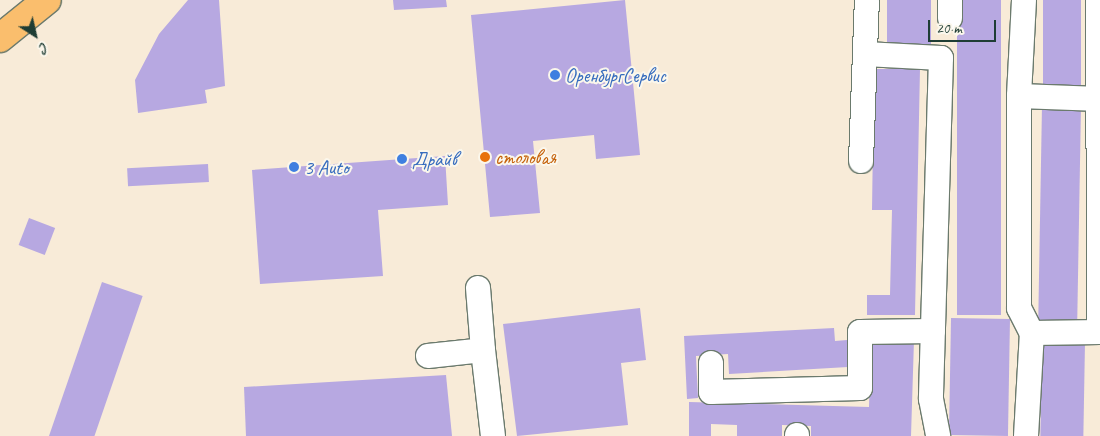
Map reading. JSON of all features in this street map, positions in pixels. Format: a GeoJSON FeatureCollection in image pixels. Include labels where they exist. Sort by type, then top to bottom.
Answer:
{"type":"FeatureCollection","features":[{"type":"Feature","properties":{"kind":"main road"},"geometry":{"type":"LineString","coordinates":[[1,35],[47,0]]}},
{"type":"Feature","properties":{"kind":"lane"},"geometry":{"type":"LineString","coordinates":[[861,161],[867,0]]}},
{"type":"Feature","properties":{"kind":"lane"},"geometry":{"type":"LineString","coordinates":[[1024,0],[1019,96],[1019,308],[1032,333],[1026,436]]}},
{"type":"Feature","properties":{"kind":"lane"},"geometry":{"type":"LineString","coordinates":[[1032,333],[1100,332],[1098,0]]}},
{"type":"Feature","properties":{"kind":"lane"},"geometry":{"type":"LineString","coordinates":[[865,54],[941,58],[931,399],[938,436]]}},
{"type":"Feature","properties":{"kind":"lane"},"geometry":{"type":"LineString","coordinates":[[1019,96],[1098,99]]}},
{"type":"Feature","properties":{"kind":"lane"},"geometry":{"type":"LineString","coordinates":[[478,288],[493,436]]}},
{"type":"Feature","properties":{"kind":"lane"},"geometry":{"type":"LineString","coordinates":[[711,363],[711,392],[860,388],[860,332],[933,331]]}},
{"type":"Feature","properties":{"kind":"lane"},"geometry":{"type":"LineString","coordinates":[[428,356],[483,350]]}},
{"type":"Feature","properties":{"kind":"building"},"geometry":{"type":"Polygon","coordinates":[[[188,0],[219,0],[225,86],[205,90],[207,103],[138,113],[135,80],[159,34],[188,0]]]}},
{"type":"Feature","properties":{"kind":"building"},"geometry":{"type":"Polygon","coordinates":[[[393,0],[446,0],[447,7],[394,10],[393,0]]]}},
{"type":"Feature","properties":{"kind":"building","name":"ОренбургСервис"},"geometry":{"type":"Polygon","coordinates":[[[625,0],[640,155],[596,159],[594,135],[533,141],[540,213],[490,217],[471,15],[625,0]]]}},
{"type":"Feature","properties":{"kind":"building"},"geometry":{"type":"Polygon","coordinates":[[[887,0],[931,0],[931,48],[887,48],[887,0]]]}},
{"type":"Feature","properties":{"kind":"building"},"geometry":{"type":"Polygon","coordinates":[[[957,0],[1001,0],[1001,315],[957,315],[957,0]]]}},
{"type":"Feature","properties":{"kind":"building"},"geometry":{"type":"Polygon","coordinates":[[[1043,0],[1081,0],[1081,86],[1043,86],[1043,0]]]}},
{"type":"Feature","properties":{"kind":"building"},"geometry":{"type":"Polygon","coordinates":[[[874,69],[920,69],[915,315],[867,315],[867,295],[890,295],[892,210],[872,210],[874,69]]]}},
{"type":"Feature","properties":{"kind":"building"},"geometry":{"type":"Polygon","coordinates":[[[1042,105],[1081,106],[1077,321],[1038,320],[1042,105]]]}},
{"type":"Feature","properties":{"kind":"building"},"geometry":{"type":"Polygon","coordinates":[[[445,156],[448,205],[378,210],[383,276],[260,284],[252,170],[445,156]]]}},
{"type":"Feature","properties":{"kind":"building"},"geometry":{"type":"Polygon","coordinates":[[[208,164],[209,182],[128,186],[127,168],[208,164]]]}},
{"type":"Feature","properties":{"kind":"building"},"geometry":{"type":"Polygon","coordinates":[[[29,218],[55,228],[45,255],[19,245],[29,218]]]}},
{"type":"Feature","properties":{"kind":"building"},"geometry":{"type":"Polygon","coordinates":[[[102,282],[143,296],[94,436],[49,436],[102,282]]]}},
{"type":"Feature","properties":{"kind":"building"},"geometry":{"type":"Polygon","coordinates":[[[640,308],[646,360],[621,363],[628,425],[517,436],[503,324],[640,308]]]}},
{"type":"Feature","properties":{"kind":"building"},"geometry":{"type":"Polygon","coordinates":[[[951,318],[1010,319],[1008,436],[949,435],[951,318]]]}},
{"type":"Feature","properties":{"kind":"building"},"geometry":{"type":"Polygon","coordinates":[[[834,328],[835,341],[847,340],[848,367],[729,374],[728,354],[696,356],[698,398],[687,399],[684,336],[834,328]]]}},
{"type":"Feature","properties":{"kind":"building"},"geometry":{"type":"Polygon","coordinates":[[[871,339],[914,340],[911,436],[811,436],[811,426],[782,425],[782,436],[737,436],[737,425],[711,424],[711,436],[689,436],[689,402],[869,407],[871,339]]]}},
{"type":"Feature","properties":{"kind":"building"},"geometry":{"type":"Polygon","coordinates":[[[1042,342],[1085,343],[1083,436],[1040,436],[1042,342]]]}},
{"type":"Feature","properties":{"kind":"building"},"geometry":{"type":"Polygon","coordinates":[[[446,375],[452,436],[246,436],[244,387],[446,375]]]}},
{"type":"Feature","properties":{"kind":"place","name":"ОренбургСервис"},"geometry":{"type":"Point","coordinates":[555,75]}},
{"type":"Feature","properties":{"kind":"place","name":"столовая"},"geometry":{"type":"Point","coordinates":[485,157]}},
{"type":"Feature","properties":{"kind":"place","name":"Драйв"},"geometry":{"type":"Point","coordinates":[402,159]}},
{"type":"Feature","properties":{"kind":"place","name":"3 Auto"},"geometry":{"type":"Point","coordinates":[294,167]}}]}
